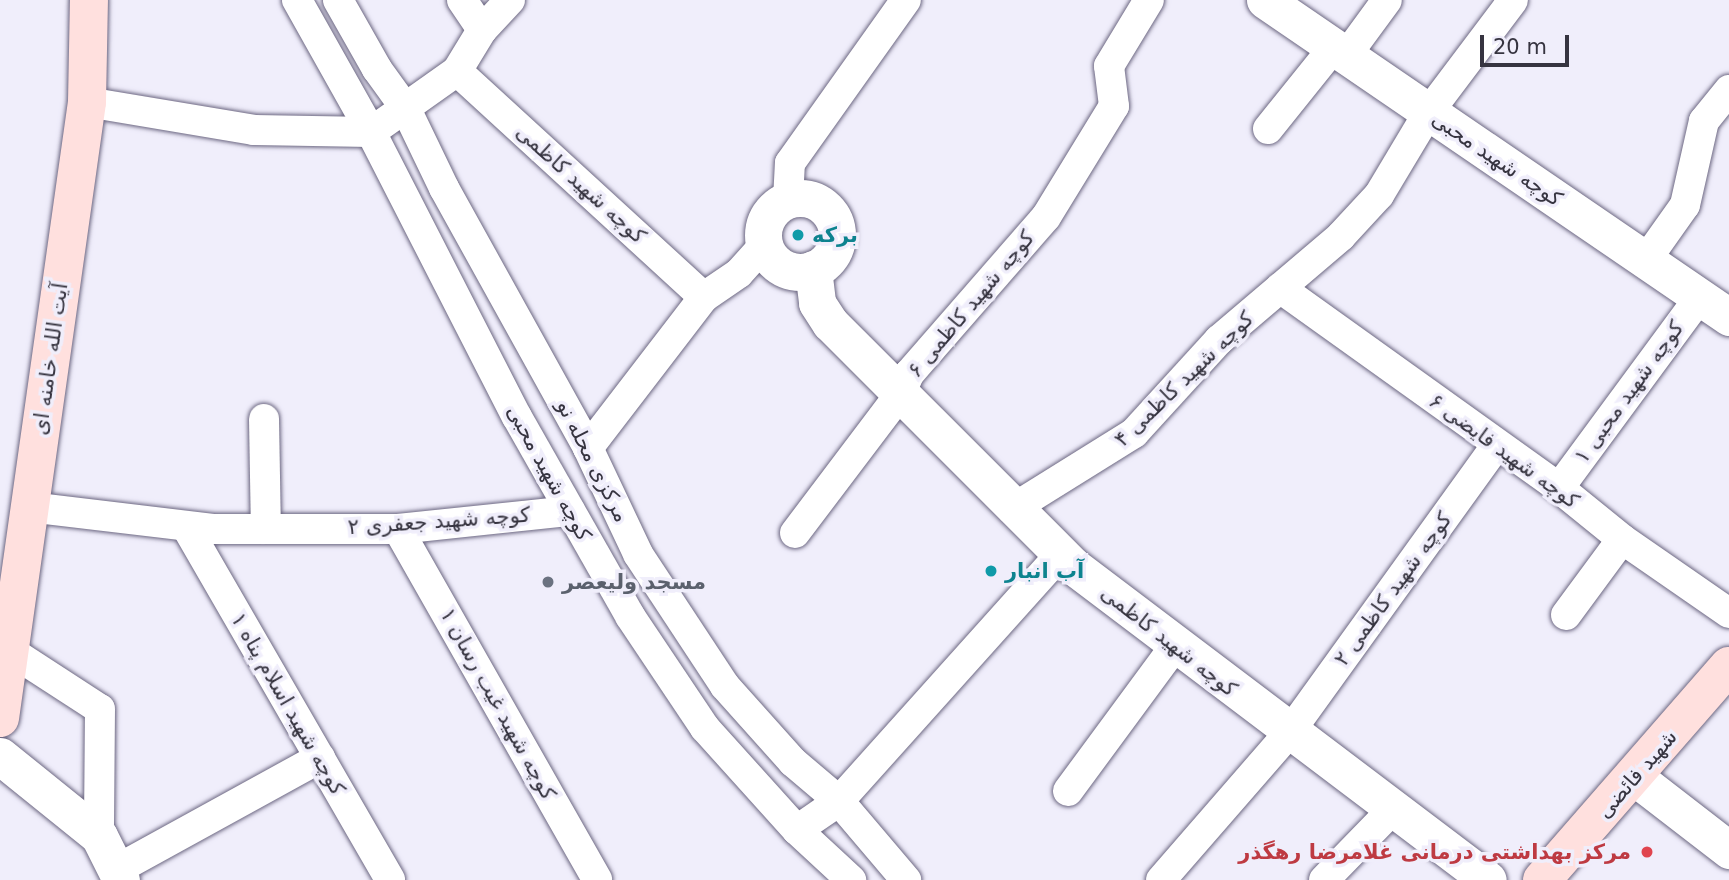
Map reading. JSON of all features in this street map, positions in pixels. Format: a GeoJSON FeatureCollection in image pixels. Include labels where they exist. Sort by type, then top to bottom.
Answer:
{"type":"FeatureCollection","features":[{"type":"Feature","properties":{"kind":"main road","name":"آیت الله خامنه ای"},"geometry":{"type":"LineString","coordinates":[[0,718],[88,102],[89,0]]}},
{"type":"Feature","properties":{"kind":"main road","name":"شهید فائضی"},"geometry":{"type":"LineString","coordinates":[[1542,880],[1636,778],[1729,666]]}},
{"type":"Feature","properties":{"kind":"street"},"geometry":{"type":"LineString","coordinates":[[297,0],[371,132]]}},
{"type":"Feature","properties":{"kind":"street","name":"مرکزی محله نو"},"geometry":{"type":"LineString","coordinates":[[338,0],[377,69],[406,108],[444,188],[589,448],[638,554],[725,686],[793,762],[839,801],[906,880]]}},
{"type":"Feature","properties":{"kind":"street"},"geometry":{"type":"LineString","coordinates":[[462,0],[482,30]]}},
{"type":"Feature","properties":{"kind":"street"},"geometry":{"type":"LineString","coordinates":[[88,102],[254,130],[371,132],[457,71],[482,30],[510,0]]}},
{"type":"Feature","properties":{"kind":"street"},"geometry":{"type":"LineString","coordinates":[[788,200],[790,163],[906,0]]}},
{"type":"Feature","properties":{"kind":"street","name":"کوچه شهید کاظمی ۶"},"geometry":{"type":"LineString","coordinates":[[795,533],[901,393],[909,374],[1046,216],[1114,106],[1109,66],[1149,0]]}},
{"type":"Feature","properties":{"kind":"street","name":"کوچه شهید محبی"},"geometry":{"type":"LineString","coordinates":[[1265,0],[1714,307]]}},
{"type":"Feature","properties":{"kind":"street"},"geometry":{"type":"LineString","coordinates":[[1268,129],[1387,0]]}},
{"type":"Feature","properties":{"kind":"street","name":"کوچه شهید کاظمی ۴"},"geometry":{"type":"LineString","coordinates":[[1012,509],[1134,433],[1219,340],[1342,236],[1379,195],[1428,113],[1513,0]]}},
{"type":"Feature","properties":{"kind":"street","name":"کوچه شهید کاظمی"},"geometry":{"type":"LineString","coordinates":[[457,71],[704,297]]}},
{"type":"Feature","properties":{"kind":"street"},"geometry":{"type":"LineString","coordinates":[[1646,260],[1685,205],[1704,121],[1729,90]]}},
{"type":"Feature","properties":{"kind":"street","name":"کوچه شهید محبی"},"geometry":{"type":"LineString","coordinates":[[371,132],[453,298],[630,616],[705,727],[797,830],[851,880]]}},
{"type":"Feature","properties":{"kind":"street"},"geometry":{"type":"LineString","coordinates":[[801,198],[824,207],[836,229],[832,253],[813,269],[783,268],[764,245],[762,234],[770,213],[788,200],[801,198]]}},
{"type":"Feature","properties":{"kind":"street"},"geometry":{"type":"LineString","coordinates":[[589,448],[704,297],[739,273],[764,245]]}},
{"type":"Feature","properties":{"kind":"street","name":"کوچه شهید کاظمی"},"geometry":{"type":"LineString","coordinates":[[813,269],[817,303],[830,323],[1012,509],[1061,554],[1174,647],[1488,880]]}},
{"type":"Feature","properties":{"kind":"street","name":"کوچه شهید فایضی ۶"},"geometry":{"type":"LineString","coordinates":[[1280,288],[1559,488],[1622,540],[1729,613]]}},
{"type":"Feature","properties":{"kind":"street","name":"کوچه شهید محبی ۱"},"geometry":{"type":"LineString","coordinates":[[1559,488],[1714,307]]}},
{"type":"Feature","properties":{"kind":"street"},"geometry":{"type":"LineString","coordinates":[[264,419],[266,528]]}},
{"type":"Feature","properties":{"kind":"street","name":"کوچه شهید کاظمی ۲"},"geometry":{"type":"LineString","coordinates":[[1161,880],[1289,733],[1496,445]]}},
{"type":"Feature","properties":{"kind":"street","name":"کوچه شهید جعفری ۲"},"geometry":{"type":"LineString","coordinates":[[29,507],[187,527],[266,528],[398,528],[570,511]]}},
{"type":"Feature","properties":{"kind":"street","name":"کوچه شهید اسلام پناه ۱"},"geometry":{"type":"LineString","coordinates":[[187,527],[390,880]]}},
{"type":"Feature","properties":{"kind":"street","name":"کوچه شهید غیب رسان ۱"},"geometry":{"type":"LineString","coordinates":[[398,528],[597,880]]}},
{"type":"Feature","properties":{"kind":"street"},"geometry":{"type":"LineString","coordinates":[[1566,615],[1622,540]]}},
{"type":"Feature","properties":{"kind":"street"},"geometry":{"type":"LineString","coordinates":[[797,830],[839,801],[1061,554]]}},
{"type":"Feature","properties":{"kind":"street"},"geometry":{"type":"LineString","coordinates":[[1068,791],[1174,647]]}},
{"type":"Feature","properties":{"kind":"street"},"geometry":{"type":"LineString","coordinates":[[9,650],[100,709],[99,836]]}},
{"type":"Feature","properties":{"kind":"street"},"geometry":{"type":"LineString","coordinates":[[0,756],[99,836],[118,875],[320,758]]}},
{"type":"Feature","properties":{"kind":"street"},"geometry":{"type":"LineString","coordinates":[[1636,778],[1729,850]]}},
{"type":"Feature","properties":{"kind":"street"},"geometry":{"type":"LineString","coordinates":[[1324,880],[1393,809]]}},
{"type":"Feature","properties":{"kind":"place","name":"برکه"},"geometry":{"type":"Point","coordinates":[798,235]}},
{"type":"Feature","properties":{"kind":"place","name":"آب انبار"},"geometry":{"type":"Point","coordinates":[991,571]}},
{"type":"Feature","properties":{"kind":"place","name":"مسجد ولیعصر"},"geometry":{"type":"Point","coordinates":[548,582]}},
{"type":"Feature","properties":{"kind":"place","name":"مرکز بهداشتی درمانی غلامرضا رهگذر"},"geometry":{"type":"Point","coordinates":[1647,852]}}]}
